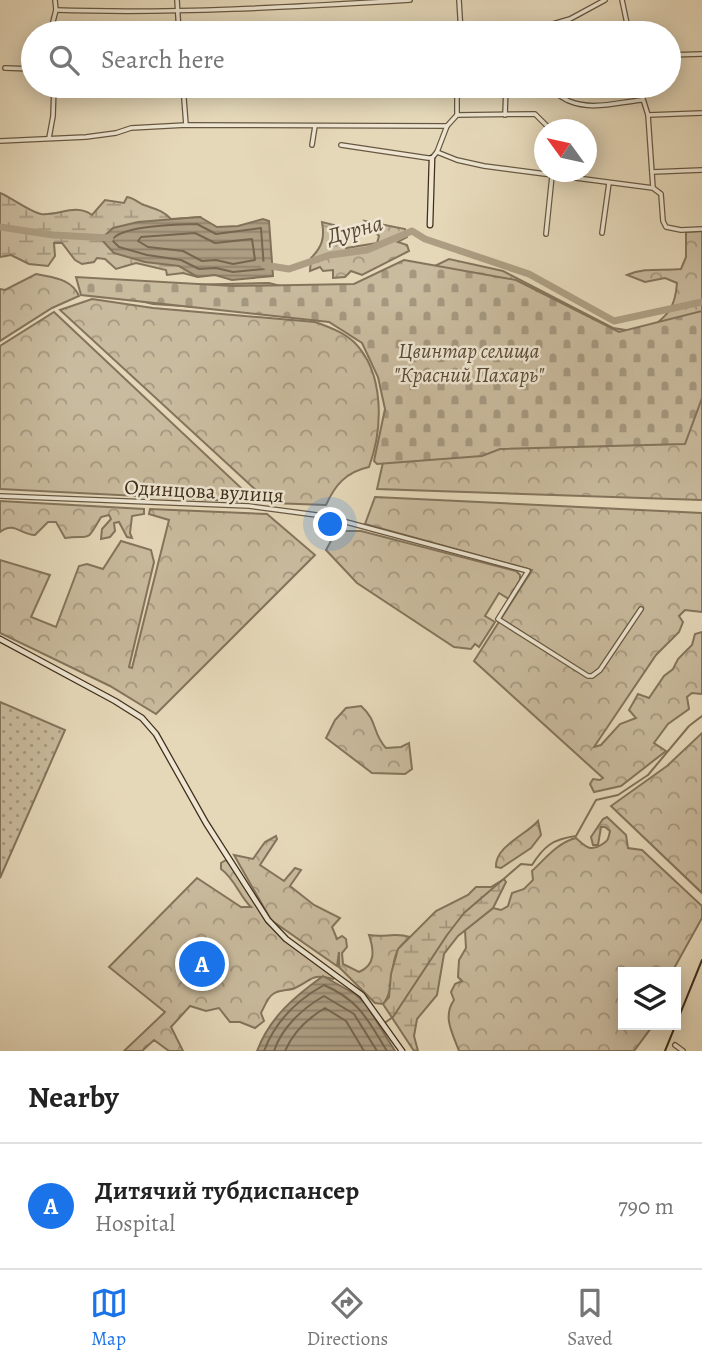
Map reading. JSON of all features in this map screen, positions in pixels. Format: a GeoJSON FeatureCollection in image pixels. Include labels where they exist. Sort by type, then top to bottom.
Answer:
{"type":"FeatureCollection","features":[{"type":"Feature","properties":{"kind":"main road"},"geometry":{"type":"LineString","coordinates":[[430,225],[432,158]]}},
{"type":"Feature","properties":{"kind":"main road"},"geometry":{"type":"LineString","coordinates":[[0,639],[133,711],[150,726],[206,823],[268,920],[286,939],[362,995],[402,1051]]}},
{"type":"Feature","properties":{"kind":"street"},"geometry":{"type":"LineString","coordinates":[[53,21],[55,0]]}},
{"type":"Feature","properties":{"kind":"street"},"geometry":{"type":"LineString","coordinates":[[177,0],[178,21]]}},
{"type":"Feature","properties":{"kind":"street"},"geometry":{"type":"LineString","coordinates":[[56,10],[310,6],[410,0]]}},
{"type":"Feature","properties":{"kind":"street"},"geometry":{"type":"LineString","coordinates":[[459,0],[460,21]]}},
{"type":"Feature","properties":{"kind":"street"},"geometry":{"type":"LineString","coordinates":[[563,21],[605,0]]}},
{"type":"Feature","properties":{"kind":"street"},"geometry":{"type":"LineString","coordinates":[[622,0],[626,21]]}},
{"type":"Feature","properties":{"kind":"street"},"geometry":{"type":"LineString","coordinates":[[681,55],[702,54]]}},
{"type":"Feature","properties":{"kind":"street"},"geometry":{"type":"LineString","coordinates":[[5,68],[21,69]]}},
{"type":"Feature","properties":{"kind":"street"},"geometry":{"type":"LineString","coordinates":[[49,138],[54,116],[54,98]]}},
{"type":"Feature","properties":{"kind":"street"},"geometry":{"type":"LineString","coordinates":[[184,98],[186,125]]}},
{"type":"Feature","properties":{"kind":"street"},"geometry":{"type":"LineString","coordinates":[[341,145],[432,158],[447,126],[457,115],[457,98]]}},
{"type":"Feature","properties":{"kind":"street"},"geometry":{"type":"LineString","coordinates":[[505,115],[506,98]]}},
{"type":"Feature","properties":{"kind":"street"},"geometry":{"type":"LineString","coordinates":[[563,98],[586,105],[611,106],[617,102],[642,100],[648,115],[653,188]]}},
{"type":"Feature","properties":{"kind":"street"},"geometry":{"type":"LineString","coordinates":[[648,115],[702,113]]}},
{"type":"Feature","properties":{"kind":"street"},"geometry":{"type":"LineString","coordinates":[[457,115],[535,114],[540,119]]}},
{"type":"Feature","properties":{"kind":"street"},"geometry":{"type":"LineString","coordinates":[[0,141],[86,137],[131,128],[186,125],[447,126]]}},
{"type":"Feature","properties":{"kind":"street"},"geometry":{"type":"LineString","coordinates":[[312,145],[315,125]]}},
{"type":"Feature","properties":{"kind":"street"},"geometry":{"type":"LineString","coordinates":[[437,152],[471,163],[534,173]]}},
{"type":"Feature","properties":{"kind":"street"},"geometry":{"type":"LineString","coordinates":[[652,172],[702,170]]}},
{"type":"Feature","properties":{"kind":"street"},"geometry":{"type":"LineString","coordinates":[[597,181],[653,188],[662,194],[663,221],[666,228],[702,229]]}},
{"type":"Feature","properties":{"kind":"street"},"geometry":{"type":"LineString","coordinates":[[546,234],[551,182]]}},
{"type":"Feature","properties":{"kind":"street"},"geometry":{"type":"LineString","coordinates":[[602,233],[609,183]]}},
{"type":"Feature","properties":{"kind":"street","name":"Одинцова вулиця"},"geometry":{"type":"LineString","coordinates":[[0,496],[249,506],[324,516],[528,571],[498,619],[588,676],[600,670],[641,609]]}},
{"type":"Feature","properties":{"kind":"street"},"geometry":{"type":"LineString","coordinates":[[675,1045],[683,1051]]}},
{"type":"Feature","properties":{"kind":"green space"},"geometry":{"type":"Polygon","coordinates":[[[0,193],[41,214],[79,210],[92,215],[105,200],[124,203],[127,197],[171,219],[200,217],[179,266],[198,277],[183,273],[167,275],[166,270],[136,263],[116,269],[105,259],[97,258],[94,262],[82,264],[75,260],[62,243],[54,243],[55,256],[48,266],[29,264],[11,255],[0,257],[0,193]]]}},
{"type":"Feature","properties":{"kind":"green space"},"geometry":{"type":"Polygon","coordinates":[[[365,221],[405,229],[407,237],[398,242],[407,245],[409,251],[362,275],[351,271],[345,277],[333,278],[333,270],[323,271],[320,267],[310,271],[311,258],[322,242],[322,222],[334,225],[333,235],[345,240],[346,248],[377,243],[379,236],[365,221]]]}},
{"type":"Feature","properties":{"kind":"green space","name":"Цвинтар селища \"Красний Пахарь\""},"geometry":{"type":"Polygon","coordinates":[[[702,231],[702,500],[377,489],[393,418],[376,352],[344,324],[275,312],[153,304],[99,291],[99,287],[269,283],[316,295],[381,292],[449,259],[503,271],[613,328],[645,333],[672,307],[677,283],[665,278],[645,282],[627,275],[647,270],[681,269],[686,257],[686,232],[702,231]]]}},
{"type":"Feature","properties":{"kind":"green space","name":"Цвинтар селища \"Красний Пахарь\""},"geometry":{"type":"Polygon","coordinates":[[[404,260],[516,280],[619,332],[702,311],[702,398],[685,444],[500,449],[482,456],[377,464],[374,461],[385,409],[378,377],[362,343],[329,322],[81,295],[76,277],[233,286],[354,284],[404,260]]]}},
{"type":"Feature","properties":{"kind":"green space"},"geometry":{"type":"Polygon","coordinates":[[[36,274],[66,282],[79,296],[52,308],[0,341],[0,289],[5,290],[36,274]]]}},
{"type":"Feature","properties":{"kind":"green space"},"geometry":{"type":"Polygon","coordinates":[[[92,299],[153,308],[315,322],[345,335],[364,355],[376,385],[379,419],[369,467],[342,480],[326,505],[270,503],[60,310],[92,299]]]}},
{"type":"Feature","properties":{"kind":"green space"},"geometry":{"type":"Polygon","coordinates":[[[54,312],[256,502],[0,489],[0,346],[54,312]]]}},
{"type":"Feature","properties":{"kind":"green space"},"geometry":{"type":"Polygon","coordinates":[[[375,497],[702,513],[702,612],[685,610],[679,616],[683,622],[679,632],[656,655],[594,747],[601,745],[620,724],[636,718],[629,710],[638,694],[649,698],[664,676],[692,645],[695,634],[702,632],[702,694],[692,693],[687,697],[689,709],[668,724],[654,743],[666,751],[621,786],[594,792],[590,784],[593,779],[603,778],[474,661],[532,570],[365,524],[375,497]]]}},
{"type":"Feature","properties":{"kind":"green space"},"geometry":{"type":"Polygon","coordinates":[[[0,501],[144,509],[144,514],[132,516],[132,538],[127,537],[119,522],[114,523],[115,531],[110,537],[101,539],[102,529],[111,519],[109,515],[101,517],[88,536],[65,538],[56,522],[48,522],[35,535],[14,528],[0,532],[0,501]]]}},
{"type":"Feature","properties":{"kind":"green space"},"geometry":{"type":"Polygon","coordinates":[[[150,509],[267,514],[315,555],[156,714],[110,686],[0,633],[0,560],[50,575],[31,617],[56,627],[79,566],[87,564],[103,569],[121,541],[151,550],[154,562],[129,667],[132,668],[169,520],[149,514],[150,509]]]}},
{"type":"Feature","properties":{"kind":"green space"},"geometry":{"type":"Polygon","coordinates":[[[342,531],[361,531],[516,571],[520,580],[509,599],[499,593],[485,616],[495,622],[479,647],[475,644],[471,649],[454,647],[357,583],[326,550],[332,539],[342,531]]]}},
{"type":"Feature","properties":{"kind":"green space"},"geometry":{"type":"Polygon","coordinates":[[[0,702],[65,730],[0,878],[0,702]]]}},
{"type":"Feature","properties":{"kind":"green space"},"geometry":{"type":"Polygon","coordinates":[[[361,706],[370,717],[386,748],[401,747],[409,743],[412,769],[405,774],[372,773],[326,738],[335,720],[346,708],[361,706]]]}},
{"type":"Feature","properties":{"kind":"green space"},"geometry":{"type":"Polygon","coordinates":[[[702,733],[702,893],[611,806],[667,766],[702,733]]]}},
{"type":"Feature","properties":{"kind":"green space"},"geometry":{"type":"Polygon","coordinates":[[[607,817],[626,835],[628,848],[642,850],[702,906],[702,918],[675,967],[618,967],[618,1030],[650,1030],[634,1051],[459,1051],[450,1026],[449,1013],[454,1000],[451,992],[455,984],[462,981],[458,977],[459,960],[466,948],[465,930],[493,908],[501,910],[508,906],[512,893],[524,889],[533,880],[532,871],[563,843],[576,838],[585,846],[594,848],[605,842],[610,831],[605,827],[601,827],[598,845],[593,845],[591,837],[607,817]]]}},
{"type":"Feature","properties":{"kind":"green space"},"geometry":{"type":"Polygon","coordinates":[[[538,821],[541,835],[531,848],[501,868],[496,867],[500,853],[538,821]]]}},
{"type":"Feature","properties":{"kind":"green space"},"geometry":{"type":"Polygon","coordinates":[[[276,836],[277,839],[260,865],[284,881],[295,868],[301,870],[290,886],[314,905],[340,918],[332,927],[337,939],[342,936],[346,939],[347,947],[342,953],[343,964],[359,972],[365,969],[371,961],[373,951],[369,935],[410,937],[400,946],[395,956],[389,992],[383,1004],[375,1003],[339,967],[339,952],[337,966],[271,920],[234,855],[253,859],[265,842],[276,836]]]}},
{"type":"Feature","properties":{"kind":"green space"},"geometry":{"type":"Polygon","coordinates":[[[226,860],[267,923],[336,976],[333,979],[312,978],[295,988],[273,994],[261,1013],[264,1021],[255,1028],[240,1022],[230,1022],[219,1008],[206,1011],[190,1006],[171,1027],[183,1051],[169,1051],[154,1040],[142,1051],[124,1051],[165,1012],[109,967],[197,878],[241,907],[251,907],[221,869],[221,863],[226,860]]]}},
{"type":"Feature","properties":{"kind":"green space"},"geometry":{"type":"Polygon","coordinates":[[[504,879],[506,882],[493,908],[458,936],[444,954],[437,995],[417,1019],[414,1036],[418,1051],[414,1051],[383,1004],[389,997],[391,974],[398,949],[436,911],[468,895],[476,887],[491,887],[504,879]]]}},
{"type":"Feature","properties":{"kind":"water"},"geometry":{"type":"Polygon","coordinates":[[[200,217],[217,227],[238,226],[263,219],[269,221],[273,276],[232,280],[215,275],[198,277],[179,266],[145,262],[114,253],[101,239],[113,228],[138,222],[200,217]]]}},
{"type":"Feature","properties":{"kind":"water"},"geometry":{"type":"Polygon","coordinates":[[[323,976],[355,994],[366,1004],[395,1051],[257,1051],[276,1018],[323,976]]]}},
{"type":"Feature","properties":{"kind":"waterway","name":"Дурна"},"geometry":{"type":"LineString","coordinates":[[0,227],[53,235],[110,238]]}},
{"type":"Feature","properties":{"kind":"waterway","name":"Дурна"},"geometry":{"type":"LineString","coordinates":[[264,265],[289,269],[330,255],[367,250],[412,231],[425,239],[529,274],[614,321],[702,302]]}},
{"type":"Feature","properties":{"kind":"waterway"},"geometry":{"type":"LineString","coordinates":[[383,1024],[393,1017],[464,913],[521,864],[532,865],[550,844],[576,836],[596,800],[618,795],[648,775],[689,726],[702,716]]}},
{"type":"Feature","properties":{"kind":"tram line"},"geometry":{"type":"LineString","coordinates":[[665,1051],[702,960]]}},
{"type":"Feature","properties":{"kind":"place","name":"Дитячий тубдиспансер"},"geometry":{"type":"Point","coordinates":[202,964]}}]}
